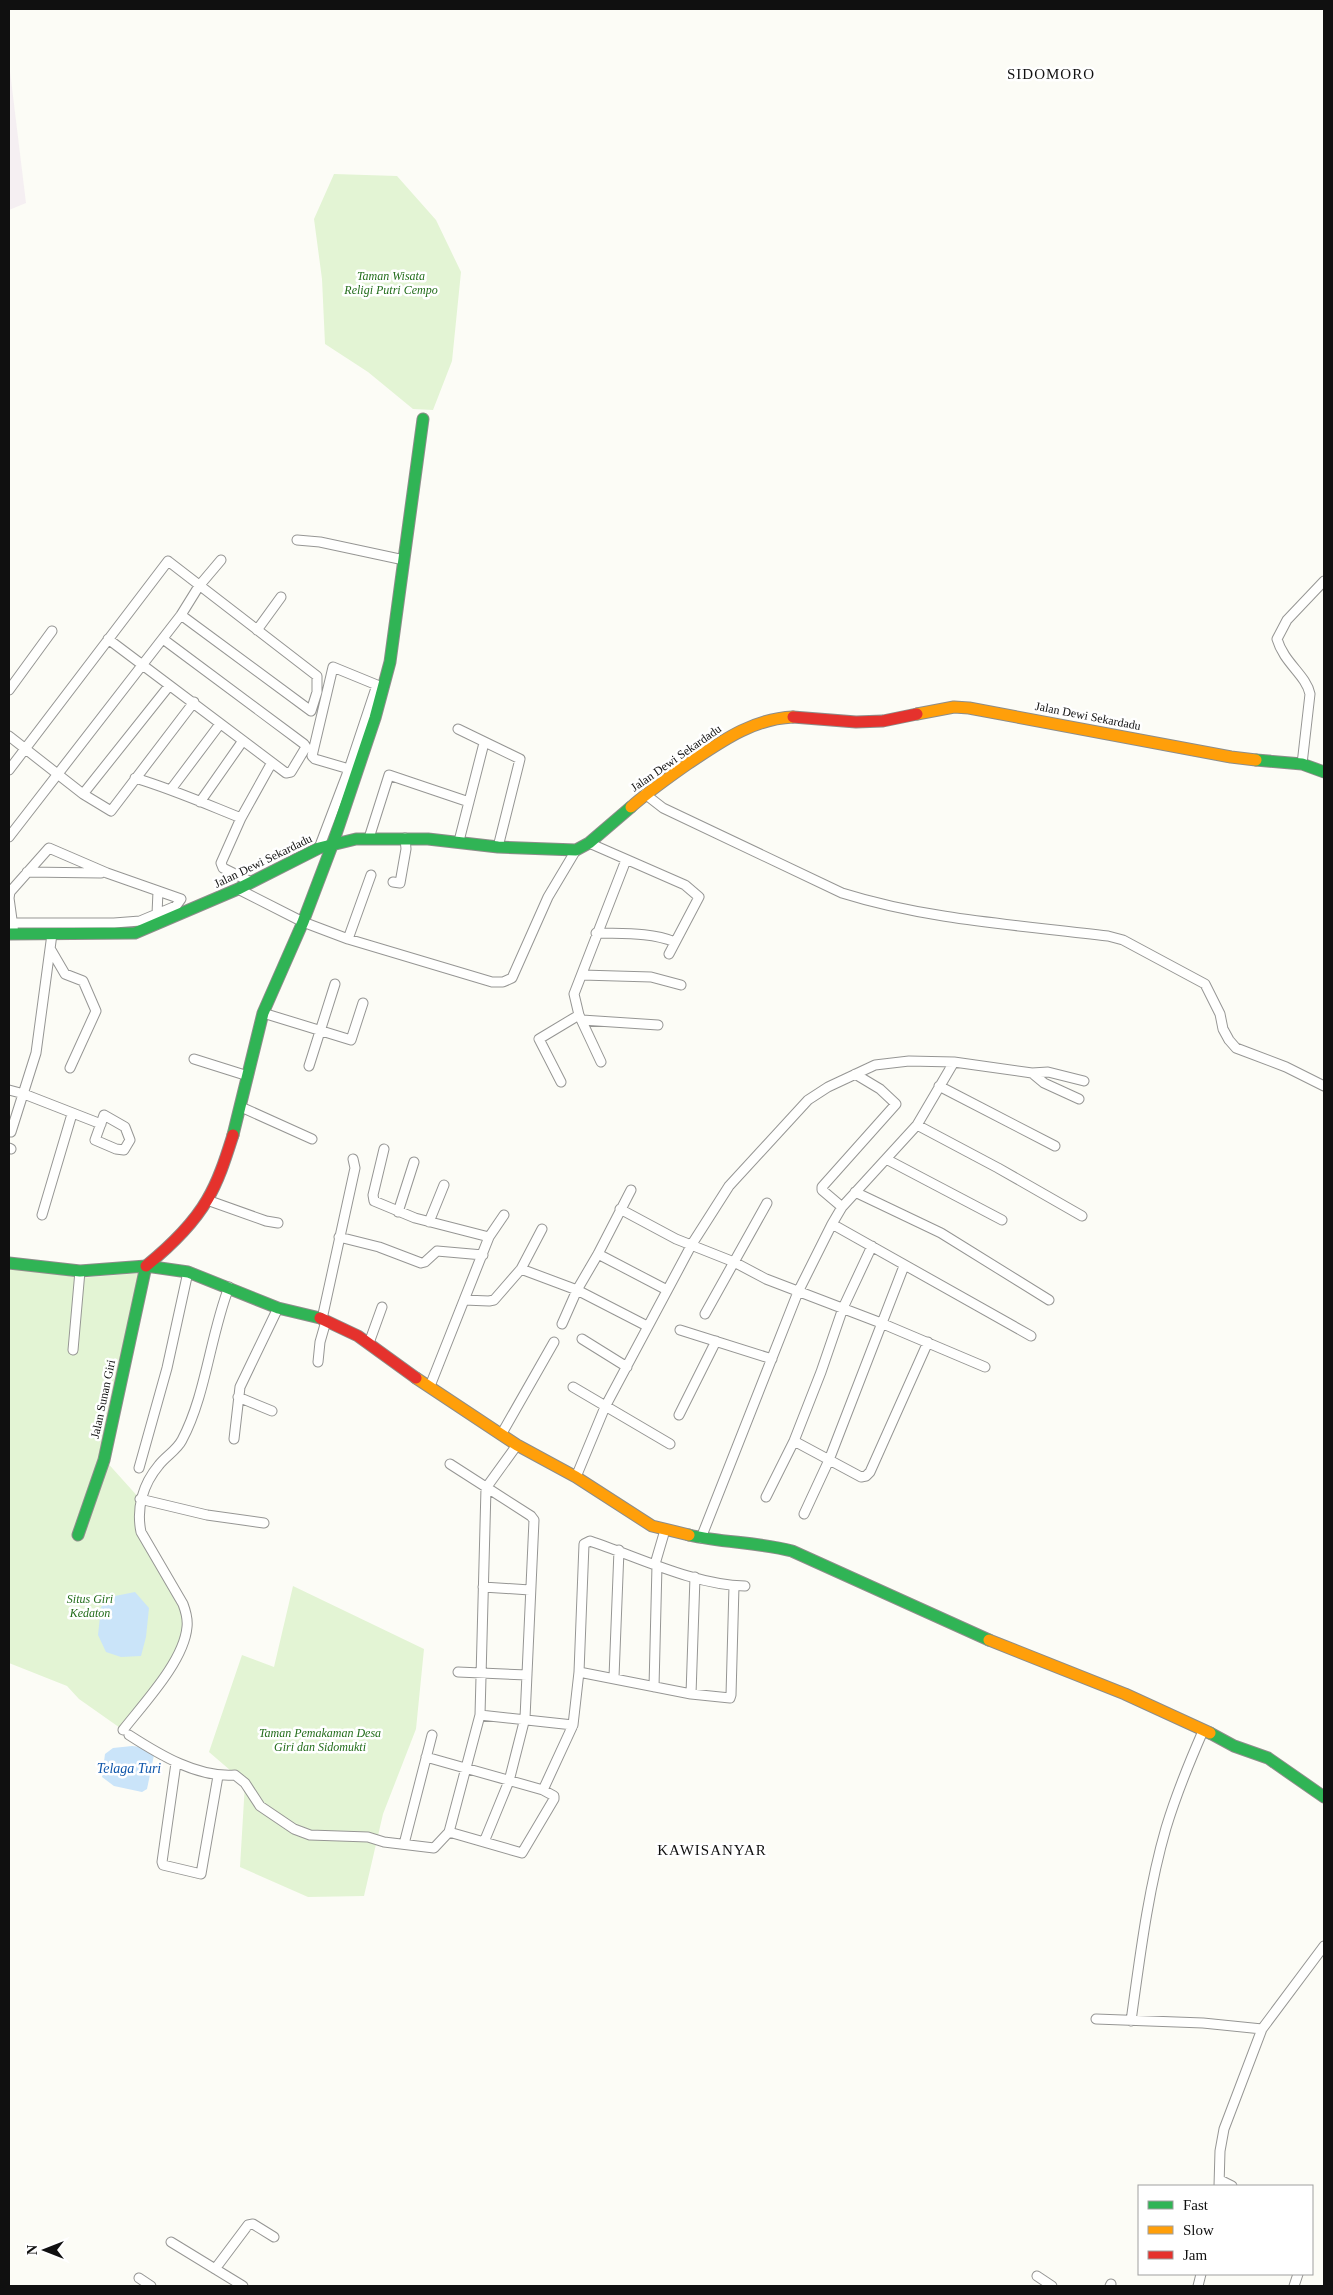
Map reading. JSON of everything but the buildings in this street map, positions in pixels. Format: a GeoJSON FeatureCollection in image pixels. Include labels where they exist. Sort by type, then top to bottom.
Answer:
{"type":"FeatureCollection","features":[{"type":"Feature","properties":{"kind":"street"},"geometry":{"type":"LineString","coordinates":[[146,1266],[167,1249],[207,1200],[223,1165],[241,1107],[264,1013],[303,922],[333,843],[387,675],[423,419]]}},
{"type":"Feature","properties":{"kind":"street"},"geometry":{"type":"LineString","coordinates":[[297,540],[320,542],[404,560]]}},
{"type":"Feature","properties":{"kind":"street"},"geometry":{"type":"LineString","coordinates":[[9,837],[181,615],[199,586],[220,560]]}},
{"type":"Feature","properties":{"kind":"street"},"geometry":{"type":"LineString","coordinates":[[9,770],[168,561],[317,676],[317,692],[310,712],[181,615]]}},
{"type":"Feature","properties":{"kind":"street"},"geometry":{"type":"LineString","coordinates":[[1302,764],[1310,694],[1308,685],[1281,653],[1277,639],[1288,620],[1324,581]]}},
{"type":"Feature","properties":{"kind":"street"},"geometry":{"type":"LineString","coordinates":[[257,630],[281,597]]}},
{"type":"Feature","properties":{"kind":"street"},"geometry":{"type":"LineString","coordinates":[[9,690],[52,631]]}},
{"type":"Feature","properties":{"kind":"street"},"geometry":{"type":"LineString","coordinates":[[108,638],[168,686],[194,702],[271,764],[289,773],[306,747],[304,744],[163,638]]}},
{"type":"Feature","properties":{"kind":"street"},"geometry":{"type":"LineString","coordinates":[[319,848],[349,769],[377,685],[333,667],[312,756],[315,759],[349,769]]}},
{"type":"Feature","properties":{"kind":"street"},"geometry":{"type":"LineString","coordinates":[[83,794],[168,686]]}},
{"type":"Feature","properties":{"kind":"street"},"geometry":{"type":"LineString","coordinates":[[9,736],[83,794],[111,811],[194,702]]}},
{"type":"Feature","properties":{"kind":"street","name":"Jalan Dewi Sekardadu"},"geometry":{"type":"LineString","coordinates":[[12,930],[52,934],[135,932],[238,889],[319,848],[333,843],[369,838],[404,838],[498,847],[576,850],[589,843],[645,794],[729,736],[754,724],[774,718],[799,717],[856,722],[883,721],[954,707],[969,708],[1231,757],[1302,764],[1324,772]]}},
{"type":"Feature","properties":{"kind":"street"},"geometry":{"type":"LineString","coordinates":[[172,788],[220,724]]}},
{"type":"Feature","properties":{"kind":"street"},"geometry":{"type":"LineString","coordinates":[[458,728],[484,743],[518,756],[521,762],[498,847]]}},
{"type":"Feature","properties":{"kind":"street"},"geometry":{"type":"LineString","coordinates":[[200,802],[242,742]]}},
{"type":"Feature","properties":{"kind":"street"},"geometry":{"type":"LineString","coordinates":[[459,842],[484,743]]}},
{"type":"Feature","properties":{"kind":"street"},"geometry":{"type":"LineString","coordinates":[[251,882],[221,866],[241,818],[271,764]]}},
{"type":"Feature","properties":{"kind":"street"},"geometry":{"type":"LineString","coordinates":[[369,838],[389,775],[469,802]]}},
{"type":"Feature","properties":{"kind":"street"},"geometry":{"type":"LineString","coordinates":[[135,778],[172,788],[200,802],[241,818]]}},
{"type":"Feature","properties":{"kind":"street"},"geometry":{"type":"LineString","coordinates":[[645,794],[664,808],[851,896],[870,902],[1002,925],[1108,936],[1123,940],[1205,984],[1211,993],[1229,1040],[1236,1048],[1286,1067],[1324,1086]]}},
{"type":"Feature","properties":{"kind":"street"},"geometry":{"type":"LineString","coordinates":[[394,882],[400,882],[405,859],[404,838]]}},
{"type":"Feature","properties":{"kind":"street"},"geometry":{"type":"LineString","coordinates":[[589,843],[685,885],[700,898],[669,954]]}},
{"type":"Feature","properties":{"kind":"street"},"geometry":{"type":"LineString","coordinates":[[48,848],[181,901],[176,906],[140,921],[12,930],[9,895],[27,872],[48,848]]}},
{"type":"Feature","properties":{"kind":"street"},"geometry":{"type":"LineString","coordinates":[[238,889],[303,922],[348,939],[465,975],[503,982],[512,978],[548,898],[576,850]]}},
{"type":"Feature","properties":{"kind":"street"},"geometry":{"type":"LineString","coordinates":[[602,1062],[580,1017],[574,994],[596,933],[626,860]]}},
{"type":"Feature","properties":{"kind":"street"},"geometry":{"type":"LineString","coordinates":[[27,872],[107,873]]}},
{"type":"Feature","properties":{"kind":"street"},"geometry":{"type":"LineString","coordinates":[[348,939],[371,875]]}},
{"type":"Feature","properties":{"kind":"street"},"geometry":{"type":"LineString","coordinates":[[157,914],[158,891]]}},
{"type":"Feature","properties":{"kind":"street"},"geometry":{"type":"LineString","coordinates":[[596,933],[643,934],[660,936],[675,942]]}},
{"type":"Feature","properties":{"kind":"street"},"geometry":{"type":"LineString","coordinates":[[11,1132],[36,1052],[52,934]]}},
{"type":"Feature","properties":{"kind":"street"},"geometry":{"type":"LineString","coordinates":[[51,950],[65,974],[83,981],[96,1011],[70,1068]]}},
{"type":"Feature","properties":{"kind":"street"},"geometry":{"type":"LineString","coordinates":[[582,975],[651,977],[682,985]]}},
{"type":"Feature","properties":{"kind":"street"},"geometry":{"type":"LineString","coordinates":[[308,1066],[335,984]]}},
{"type":"Feature","properties":{"kind":"street"},"geometry":{"type":"LineString","coordinates":[[264,1013],[352,1040],[363,1003]]}},
{"type":"Feature","properties":{"kind":"street"},"geometry":{"type":"LineString","coordinates":[[560,1082],[539,1039],[580,1017],[658,1025]]}},
{"type":"Feature","properties":{"kind":"street"},"geometry":{"type":"LineString","coordinates":[[194,1059],[248,1076]]}},
{"type":"Feature","properties":{"kind":"street"},"geometry":{"type":"LineString","coordinates":[[576,1477],[605,1407],[692,1244],[729,1186],[808,1100],[828,1086],[886,1062],[954,1062],[1032,1073],[1048,1072],[1084,1081]]}},
{"type":"Feature","properties":{"kind":"street"},"geometry":{"type":"LineString","coordinates":[[701,1538],[798,1292],[832,1224],[842,1207],[855,1192],[917,1126],[954,1062]]}},
{"type":"Feature","properties":{"kind":"street"},"geometry":{"type":"LineString","coordinates":[[1032,1073],[1044,1083],[1079,1099]]}},
{"type":"Feature","properties":{"kind":"street"},"geometry":{"type":"LineString","coordinates":[[842,1207],[822,1190],[822,1187],[896,1104],[880,1089],[854,1074]]}},
{"type":"Feature","properties":{"kind":"street"},"geometry":{"type":"LineString","coordinates":[[940,1086],[1055,1146]]}},
{"type":"Feature","properties":{"kind":"street"},"geometry":{"type":"LineString","coordinates":[[9,1090],[101,1124]]}},
{"type":"Feature","properties":{"kind":"street"},"geometry":{"type":"LineString","coordinates":[[241,1107],[312,1139]]}},
{"type":"Feature","properties":{"kind":"street"},"geometry":{"type":"LineString","coordinates":[[42,1215],[72,1114]]}},
{"type":"Feature","properties":{"kind":"street"},"geometry":{"type":"LineString","coordinates":[[917,1126],[998,1168],[1082,1216]]}},
{"type":"Feature","properties":{"kind":"street"},"geometry":{"type":"LineString","coordinates":[[384,1149],[373,1198],[398,1212],[489,1237]]}},
{"type":"Feature","properties":{"kind":"street"},"geometry":{"type":"LineString","coordinates":[[318,1362],[339,1237],[355,1168],[353,1159]]}},
{"type":"Feature","properties":{"kind":"street"},"geometry":{"type":"LineString","coordinates":[[886,1159],[1002,1220]]}},
{"type":"Feature","properties":{"kind":"street"},"geometry":{"type":"LineString","coordinates":[[398,1212],[414,1162]]}},
{"type":"Feature","properties":{"kind":"street"},"geometry":{"type":"LineString","coordinates":[[429,1222],[444,1185]]}},
{"type":"Feature","properties":{"kind":"street"},"geometry":{"type":"LineString","coordinates":[[562,1324],[577,1290],[631,1190]]}},
{"type":"Feature","properties":{"kind":"street"},"geometry":{"type":"LineString","coordinates":[[855,1192],[942,1233],[1049,1300]]}},
{"type":"Feature","properties":{"kind":"street"},"geometry":{"type":"LineString","coordinates":[[207,1200],[266,1221],[278,1223]]}},
{"type":"Feature","properties":{"kind":"street"},"geometry":{"type":"LineString","coordinates":[[705,1314],[767,1203]]}},
{"type":"Feature","properties":{"kind":"street"},"geometry":{"type":"LineString","coordinates":[[620,1209],[676,1239],[734,1262],[766,1279],[882,1323],[985,1367]]}},
{"type":"Feature","properties":{"kind":"street"},"geometry":{"type":"LineString","coordinates":[[430,1386],[489,1237],[504,1215]]}},
{"type":"Feature","properties":{"kind":"street"},"geometry":{"type":"LineString","coordinates":[[832,1224],[1031,1336]]}},
{"type":"Feature","properties":{"kind":"street"},"geometry":{"type":"LineString","coordinates":[[464,1300],[489,1302],[494,1300],[521,1269],[542,1229]]}},
{"type":"Feature","properties":{"kind":"street"},"geometry":{"type":"LineString","coordinates":[[339,1237],[379,1248],[421,1263],[425,1262],[436,1251],[483,1255]]}},
{"type":"Feature","properties":{"kind":"street"},"geometry":{"type":"LineString","coordinates":[[766,1497],[794,1441],[843,1308],[872,1246]]}},
{"type":"Feature","properties":{"kind":"street"},"geometry":{"type":"LineString","coordinates":[[598,1254],[667,1290]]}},
{"type":"Feature","properties":{"kind":"street"},"geometry":{"type":"LineString","coordinates":[[9,1263],[80,1271],[146,1266],[188,1272],[278,1308],[324,1320],[369,1344],[501,1435],[576,1477],[652,1526],[701,1538],[749,1545],[770,1545],[792,1551],[979,1636],[1125,1694],[1187,1721],[1234,1746],[1268,1758],[1324,1797]]}},
{"type":"Feature","properties":{"kind":"street","name":"Jalan Sunan Giri"},"geometry":{"type":"LineString","coordinates":[[78,1535],[104,1460],[146,1266]]}},
{"type":"Feature","properties":{"kind":"street"},"geometry":{"type":"LineString","coordinates":[[804,1514],[829,1460],[904,1266]]}},
{"type":"Feature","properties":{"kind":"street"},"geometry":{"type":"LineString","coordinates":[[521,1269],[577,1290],[647,1326]]}},
{"type":"Feature","properties":{"kind":"street"},"geometry":{"type":"LineString","coordinates":[[73,1350],[80,1271]]}},
{"type":"Feature","properties":{"kind":"street"},"geometry":{"type":"LineString","coordinates":[[139,1468],[168,1368],[188,1272]]}},
{"type":"Feature","properties":{"kind":"street"},"geometry":{"type":"LineString","coordinates":[[229,1287],[220,1310],[190,1423],[181,1442],[158,1465],[148,1480],[140,1499],[138,1519],[141,1532],[183,1604],[188,1627],[184,1645],[126,1732],[176,1763],[218,1776],[235,1775],[245,1783],[260,1806],[294,1830],[310,1835],[368,1837],[434,1848],[449,1832],[480,1715],[486,1488],[517,1445]]}},
{"type":"Feature","properties":{"kind":"street"},"geometry":{"type":"LineString","coordinates":[[369,1344],[382,1307]]}},
{"type":"Feature","properties":{"kind":"street"},"geometry":{"type":"LineString","coordinates":[[234,1439],[240,1387],[278,1308]]}},
{"type":"Feature","properties":{"kind":"street"},"geometry":{"type":"LineString","coordinates":[[680,1330],[772,1359]]}},
{"type":"Feature","properties":{"kind":"street"},"geometry":{"type":"LineString","coordinates":[[582,1339],[627,1367]]}},
{"type":"Feature","properties":{"kind":"street"},"geometry":{"type":"LineString","coordinates":[[679,1415],[716,1341]]}},
{"type":"Feature","properties":{"kind":"street"},"geometry":{"type":"LineString","coordinates":[[501,1435],[554,1342]]}},
{"type":"Feature","properties":{"kind":"street"},"geometry":{"type":"LineString","coordinates":[[794,1441],[862,1477],[868,1474],[928,1342]]}},
{"type":"Feature","properties":{"kind":"street"},"geometry":{"type":"LineString","coordinates":[[573,1387],[670,1444]]}},
{"type":"Feature","properties":{"kind":"street"},"geometry":{"type":"LineString","coordinates":[[238,1397],[272,1410]]}},
{"type":"Feature","properties":{"kind":"street"},"geometry":{"type":"LineString","coordinates":[[450,1464],[533,1517],[525,1718],[509,1780],[484,1842]]}},
{"type":"Feature","properties":{"kind":"street"},"geometry":{"type":"LineString","coordinates":[[140,1499],[207,1515],[264,1523]]}},
{"type":"Feature","properties":{"kind":"street"},"geometry":{"type":"LineString","coordinates":[[654,1687],[656,1564],[665,1530]]}},
{"type":"Feature","properties":{"kind":"street"},"geometry":{"type":"LineString","coordinates":[[543,1790],[573,1724],[579,1672],[583,1546],[590,1541],[695,1577],[734,1586],[745,1586]]}},
{"type":"Feature","properties":{"kind":"street"},"geometry":{"type":"LineString","coordinates":[[614,1677],[619,1550]]}},
{"type":"Feature","properties":{"kind":"street"},"geometry":{"type":"LineString","coordinates":[[691,1694],[695,1577]]}},
{"type":"Feature","properties":{"kind":"street"},"geometry":{"type":"LineString","coordinates":[[579,1672],[614,1677],[691,1694],[731,1697],[734,1586]]}},
{"type":"Feature","properties":{"kind":"street"},"geometry":{"type":"LineString","coordinates":[[483,1588],[530,1590]]}},
{"type":"Feature","properties":{"kind":"street"},"geometry":{"type":"LineString","coordinates":[[458,1672],[527,1675]]}},
{"type":"Feature","properties":{"kind":"street"},"geometry":{"type":"LineString","coordinates":[[480,1715],[573,1724]]}},
{"type":"Feature","properties":{"kind":"street"},"geometry":{"type":"LineString","coordinates":[[1131,2021],[1148,1913],[1166,1830],[1181,1782],[1203,1731]]}},
{"type":"Feature","properties":{"kind":"street"},"geometry":{"type":"LineString","coordinates":[[404,1844],[432,1735]]}},
{"type":"Feature","properties":{"kind":"street"},"geometry":{"type":"LineString","coordinates":[[426,1756],[466,1770],[543,1790],[554,1796],[554,1802],[523,1853],[449,1832]]}},
{"type":"Feature","properties":{"kind":"street"},"geometry":{"type":"LineString","coordinates":[[176,1763],[163,1865],[201,1874],[218,1776]]}},
{"type":"Feature","properties":{"kind":"street"},"geometry":{"type":"LineString","coordinates":[[1219,2183],[1220,2151],[1224,2129],[1262,2029],[1324,1946]]}},
{"type":"Feature","properties":{"kind":"street"},"geometry":{"type":"LineString","coordinates":[[1096,2019],[1203,2023],[1262,2029]]}},
{"type":"Feature","properties":{"kind":"street"},"geometry":{"type":"LineString","coordinates":[[215,2269],[248,2225],[253,2224],[274,2237]]}},
{"type":"Feature","properties":{"kind":"street"},"geometry":{"type":"LineString","coordinates":[[171,2242],[243,2286]]}},
{"type":"Feature","properties":{"kind":"street"},"geometry":{"type":"LineString","coordinates":[[1037,2276],[1052,2286]]}},
{"type":"Feature","properties":{"kind":"street"},"geometry":{"type":"LineString","coordinates":[[140,2286],[139,2278],[152,2286]]}},
{"type":"Feature","properties":{"kind":"shaded area"},"geometry":{"type":"Polygon","coordinates":[[[9,63],[26,203],[9,210],[9,63]]]}},
{"type":"Feature","properties":{"kind":"green space","name":"Taman Wisata Religi Putri Cempo"},"geometry":{"type":"Polygon","coordinates":[[[334,174],[397,176],[436,220],[461,272],[452,361],[433,410],[413,409],[368,372],[325,344],[322,279],[314,219],[334,174]]]}},
{"type":"Feature","properties":{"kind":"green space","name":"Situs Giri Kedaton"},"geometry":{"type":"Polygon","coordinates":[[[9,1266],[80,1278],[141,1273],[104,1459],[140,1499],[138,1519],[187,1616],[181,1650],[123,1730],[79,1699],[67,1686],[9,1663],[9,1266]]]}},
{"type":"Feature","properties":{"kind":"green space","name":"Taman Pemakaman Desa Giri dan Sidomukti"},"geometry":{"type":"Polygon","coordinates":[[[293,1586],[424,1649],[416,1729],[383,1814],[364,1896],[308,1897],[240,1867],[245,1783],[209,1752],[242,1655],[274,1667],[293,1586]]]}},
{"type":"Feature","properties":{"kind":"water"},"geometry":{"type":"Polygon","coordinates":[[[135,1592],[149,1608],[146,1637],[141,1656],[121,1657],[106,1652],[98,1635],[101,1607],[115,1596],[135,1592]]]}},
{"type":"Feature","properties":{"kind":"water","name":"Telaga Turi"},"geometry":{"type":"Polygon","coordinates":[[[141,1747],[154,1755],[147,1789],[142,1792],[114,1786],[102,1777],[105,1754],[113,1748],[141,1747]]]}},
{"type":"Feature","properties":{"kind":"traffic: fast"},"geometry":{"type":"LineString","coordinates":[[233,1135],[263,1013],[303,922],[333,843],[375,718],[390,662],[423,419]]}},
{"type":"Feature","properties":{"kind":"traffic: fast"},"geometry":{"type":"LineString","coordinates":[[1256,760],[1302,764],[1324,772]]}},
{"type":"Feature","properties":{"kind":"traffic: fast"},"geometry":{"type":"LineString","coordinates":[[9,934],[135,933],[238,889],[319,848],[356,839],[428,839],[498,847],[576,850],[589,843],[631,807]]}},
{"type":"Feature","properties":{"kind":"traffic: fast"},"geometry":{"type":"LineString","coordinates":[[9,1263],[80,1271],[146,1266],[188,1272],[278,1308],[320,1318]]}},
{"type":"Feature","properties":{"kind":"traffic: fast"},"geometry":{"type":"LineString","coordinates":[[78,1535],[104,1460],[146,1266]]}},
{"type":"Feature","properties":{"kind":"traffic: fast"},"geometry":{"type":"LineString","coordinates":[[689,1535],[792,1551],[989,1640]]}},
{"type":"Feature","properties":{"kind":"traffic: fast"},"geometry":{"type":"LineString","coordinates":[[1210,1733],[1234,1746],[1268,1758],[1324,1797]]}},
{"type":"Feature","properties":{"kind":"traffic: slow"},"geometry":{"type":"LineString","coordinates":[[917,714],[954,707],[969,708],[1231,757],[1256,760]]}},
{"type":"Feature","properties":{"kind":"traffic: slow"},"geometry":{"type":"LineString","coordinates":[[631,807],[701,755],[738,732],[764,722],[793,717]]}},
{"type":"Feature","properties":{"kind":"traffic: slow"},"geometry":{"type":"LineString","coordinates":[[416,1378],[517,1445],[576,1477],[652,1526],[689,1535]]}},
{"type":"Feature","properties":{"kind":"traffic: slow"},"geometry":{"type":"LineString","coordinates":[[989,1640],[1125,1694],[1210,1733]]}},
{"type":"Feature","properties":{"kind":"traffic: jam"},"geometry":{"type":"LineString","coordinates":[[793,717],[856,722],[883,721],[917,714]]}},
{"type":"Feature","properties":{"kind":"traffic: jam"},"geometry":{"type":"LineString","coordinates":[[146,1266],[179,1236],[201,1210],[219,1176],[233,1135]]}},
{"type":"Feature","properties":{"kind":"traffic: jam"},"geometry":{"type":"LineString","coordinates":[[320,1318],[358,1336],[416,1378]]}},
{"type":"Feature","properties":{"kind":"district","name":"SIDOMORO"},"geometry":{"type":"Point","coordinates":[1051,74]}},
{"type":"Feature","properties":{"kind":"district","name":"KAWISANYAR"},"geometry":{"type":"Point","coordinates":[712,1850]}}]}
